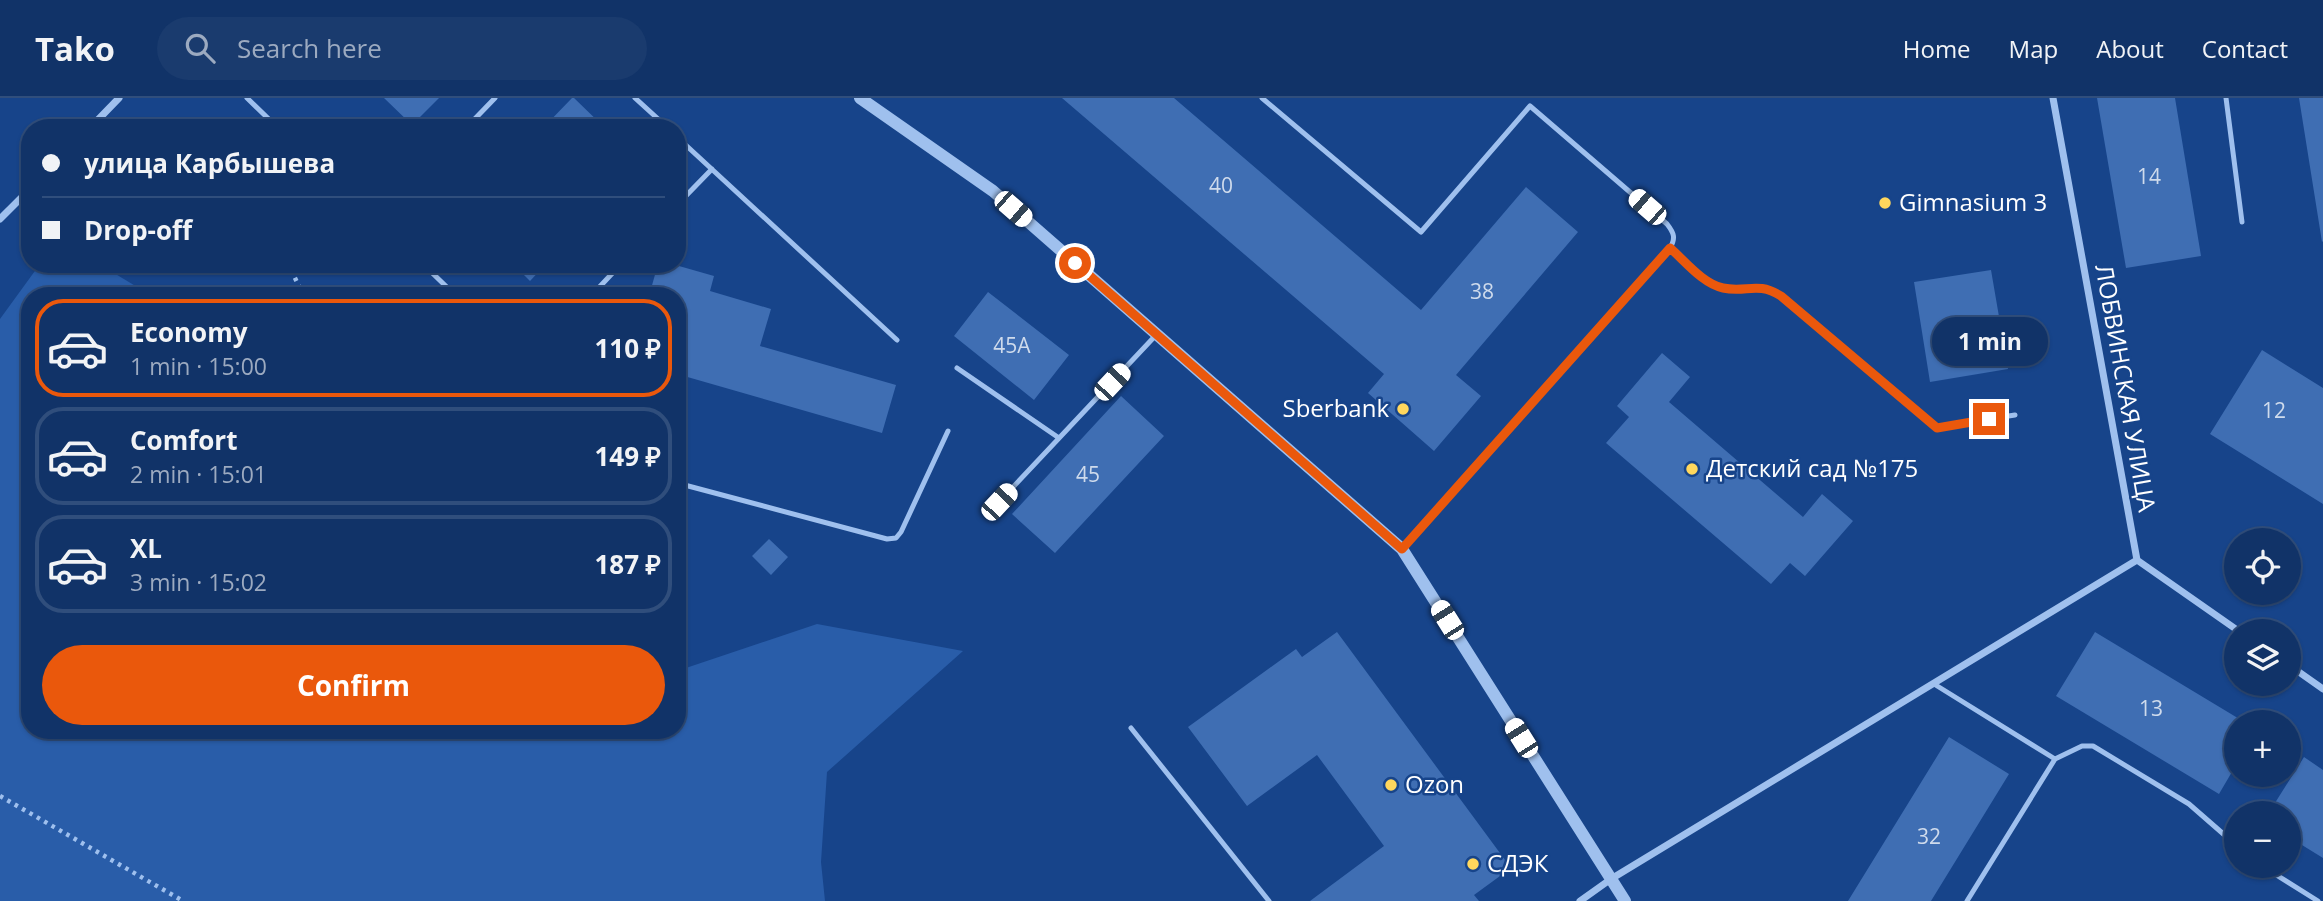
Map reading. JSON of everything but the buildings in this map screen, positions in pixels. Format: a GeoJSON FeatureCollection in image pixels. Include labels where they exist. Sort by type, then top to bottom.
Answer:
{"type":"FeatureCollection","features":[{"type":"Feature","properties":{"kind":"street"},"geometry":{"type":"LineString","coordinates":[[99,119],[119,98]]}},
{"type":"Feature","properties":{"kind":"street"},"geometry":{"type":"LineString","coordinates":[[860,98],[993,191],[1402,549],[1625,901]]}},
{"type":"Feature","properties":{"kind":"street","name":"ЛОБВИНСКАЯ УЛИЦА"},"geometry":{"type":"LineString","coordinates":[[2053,98],[2137,560]]}},
{"type":"Feature","properties":{"kind":"street"},"geometry":{"type":"LineString","coordinates":[[0,219],[21,198]]}},
{"type":"Feature","properties":{"kind":"street"},"geometry":{"type":"LineString","coordinates":[[1580,901],[1611,879],[2137,560],[2224,621]]}},
{"type":"Feature","properties":{"kind":"street"},"geometry":{"type":"LineString","coordinates":[[2301,673],[2323,689]]}},
{"type":"Feature","properties":{"kind":"lane"},"geometry":{"type":"LineString","coordinates":[[247,98],[269,119]]}},
{"type":"Feature","properties":{"kind":"lane"},"geometry":{"type":"LineString","coordinates":[[475,119],[495,98]]}},
{"type":"Feature","properties":{"kind":"lane"},"geometry":{"type":"LineString","coordinates":[[635,98],[658,119]]}},
{"type":"Feature","properties":{"kind":"lane"},"geometry":{"type":"LineString","coordinates":[[1262,98],[1421,232],[1530,106],[1674,232],[1674,242],[1670,248],[1402,549]]}},
{"type":"Feature","properties":{"kind":"lane"},"geometry":{"type":"LineString","coordinates":[[2226,98],[2242,222]]}},
{"type":"Feature","properties":{"kind":"lane"},"geometry":{"type":"LineString","coordinates":[[686,144],[897,340]]}},
{"type":"Feature","properties":{"kind":"lane"},"geometry":{"type":"LineString","coordinates":[[686,196],[712,169]]}},
{"type":"Feature","properties":{"kind":"lane"},"geometry":{"type":"LineString","coordinates":[[1670,248],[1708,281],[1720,287],[1769,288],[1781,296],[1937,428],[2015,415]]}},
{"type":"Feature","properties":{"kind":"lane"},"geometry":{"type":"LineString","coordinates":[[432,273],[447,287]]}},
{"type":"Feature","properties":{"kind":"lane"},"geometry":{"type":"LineString","coordinates":[[599,287],[613,273]]}},
{"type":"Feature","properties":{"kind":"lane"},"geometry":{"type":"LineString","coordinates":[[999,502],[1157,334]]}},
{"type":"Feature","properties":{"kind":"lane"},"geometry":{"type":"LineString","coordinates":[[957,368],[1059,439]]}},
{"type":"Feature","properties":{"kind":"lane"},"geometry":{"type":"LineString","coordinates":[[686,485],[887,539],[896,538],[948,431]]}},
{"type":"Feature","properties":{"kind":"lane"},"geometry":{"type":"LineString","coordinates":[[1934,684],[2055,759]]}},
{"type":"Feature","properties":{"kind":"lane"},"geometry":{"type":"LineString","coordinates":[[1131,727],[1269,901]]}},
{"type":"Feature","properties":{"kind":"lane"},"geometry":{"type":"LineString","coordinates":[[1967,901],[2055,759],[2082,746],[2093,746],[2189,804],[2224,835]]}},
{"type":"Feature","properties":{"kind":"lane"},"geometry":{"type":"LineString","coordinates":[[2281,878],[2318,901]]}},
{"type":"Feature","properties":{"kind":"path"},"geometry":{"type":"LineString","coordinates":[[0,796],[183,901]]}},
{"type":"Feature","properties":{"kind":"shaded area"},"geometry":{"type":"Polygon","coordinates":[[[33,273],[114,273],[137,287],[23,287],[33,273]]]}},
{"type":"Feature","properties":{"kind":"shaded area"},"geometry":{"type":"Polygon","coordinates":[[[21,290],[21,739],[686,739],[686,668],[817,624],[963,651],[827,772],[821,862],[825,901],[0,901],[0,319],[21,290]]]}},
{"type":"Feature","properties":{"kind":"place","name":"Gimnasium 3"},"geometry":{"type":"Point","coordinates":[1885,203]}},
{"type":"Feature","properties":{"kind":"place","name":"Sberbank"},"geometry":{"type":"Point","coordinates":[1403,409]}},
{"type":"Feature","properties":{"kind":"place","name":"Детский сад №175"},"geometry":{"type":"Point","coordinates":[1692,469]}},
{"type":"Feature","properties":{"kind":"place","name":"Ozon"},"geometry":{"type":"Point","coordinates":[1391,785]}},
{"type":"Feature","properties":{"kind":"place","name":"СДЭК"},"geometry":{"type":"Point","coordinates":[1473,864]}},
{"type":"Feature","properties":{"kind":"route"},"geometry":{"type":"LineString","coordinates":[[1075,263],[1402,549],[1670,248],[1708,281],[1720,287],[1769,288],[1781,296],[1937,428],[1989,419]]}}]}
